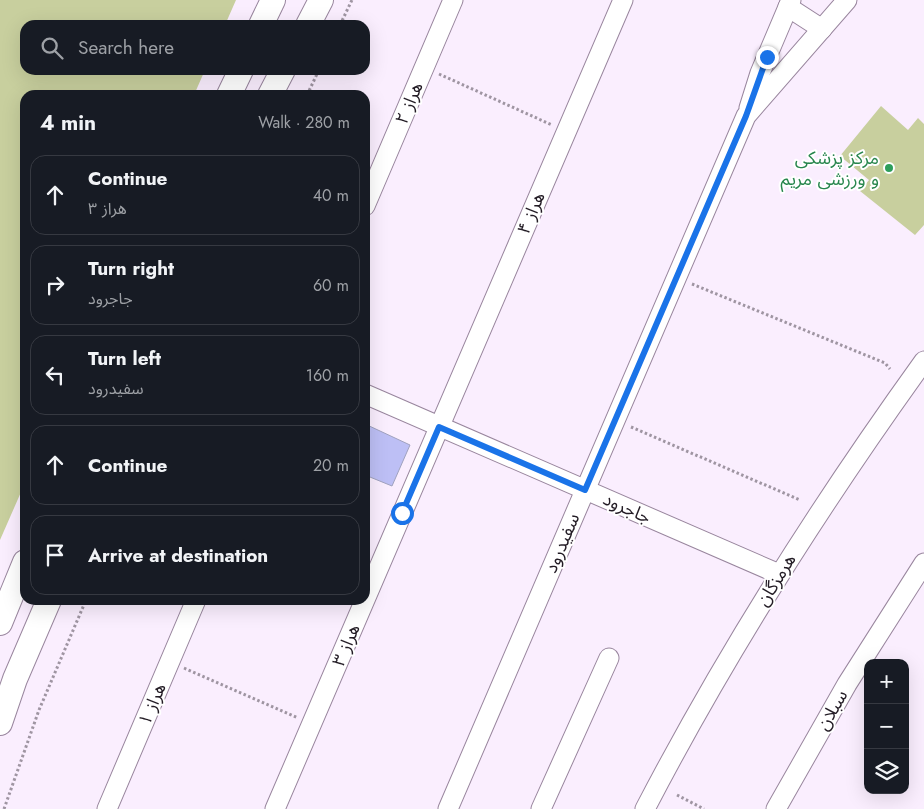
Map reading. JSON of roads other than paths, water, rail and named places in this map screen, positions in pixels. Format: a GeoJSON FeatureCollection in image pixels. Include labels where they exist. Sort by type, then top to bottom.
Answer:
{"type":"FeatureCollection","features":[{"type":"Feature","properties":{"kind":"main road"},"geometry":{"type":"LineString","coordinates":[[263,20],[273,0]]}},
{"type":"Feature","properties":{"kind":"main road"},"geometry":{"type":"LineString","coordinates":[[311,20],[321,0]]}},
{"type":"Feature","properties":{"kind":"main road"},"geometry":{"type":"LineString","coordinates":[[231,90],[238,75]]}},
{"type":"Feature","properties":{"kind":"main road"},"geometry":{"type":"LineString","coordinates":[[273,90],[280,75]]}},
{"type":"Feature","properties":{"kind":"main road"},"geometry":{"type":"LineString","coordinates":[[0,623],[20,574]]}},
{"type":"Feature","properties":{"kind":"main road"},"geometry":{"type":"LineString","coordinates":[[0,724],[47,605]]}},
{"type":"Feature","properties":{"kind":"street","name":"هراز ۲"},"geometry":{"type":"LineString","coordinates":[[370,194],[453,0]]}},
{"type":"Feature","properties":{"kind":"street","name":"هراز ۴"},"geometry":{"type":"LineString","coordinates":[[439,427],[622,0]]}},
{"type":"Feature","properties":{"kind":"street","name":"سفیدرود"},"geometry":{"type":"LineString","coordinates":[[448,809],[746,116],[847,0]]}},
{"type":"Feature","properties":{"kind":"street"},"geometry":{"type":"LineString","coordinates":[[746,116],[760,74],[790,4],[822,29]]}},
{"type":"Feature","properties":{"kind":"street","name":"هرمزگان"},"geometry":{"type":"LineString","coordinates":[[645,809],[714,682],[779,574],[872,434],[924,361]]}},
{"type":"Feature","properties":{"kind":"street","name":"جاجرود"},"geometry":{"type":"LineString","coordinates":[[370,396],[779,574]]}},
{"type":"Feature","properties":{"kind":"street","name":"هراز ۳"},"geometry":{"type":"LineString","coordinates":[[370,589],[439,427]]}},
{"type":"Feature","properties":{"kind":"street","name":"سبلان"},"geometry":{"type":"LineString","coordinates":[[776,809],[847,684],[924,563]]}},
{"type":"Feature","properties":{"kind":"street","name":"هراز ۱"},"geometry":{"type":"LineString","coordinates":[[107,809],[194,605]]}},
{"type":"Feature","properties":{"kind":"street","name":"هراز ۳"},"geometry":{"type":"LineString","coordinates":[[276,809],[363,605]]}},
{"type":"Feature","properties":{"kind":"street"},"geometry":{"type":"LineString","coordinates":[[541,809],[609,658]]}},
{"type":"Feature","properties":{"kind":"place","name":"مرکز پزشکی و ورزشی مریم"},"geometry":{"type":"Point","coordinates":[889,168]}}]}
